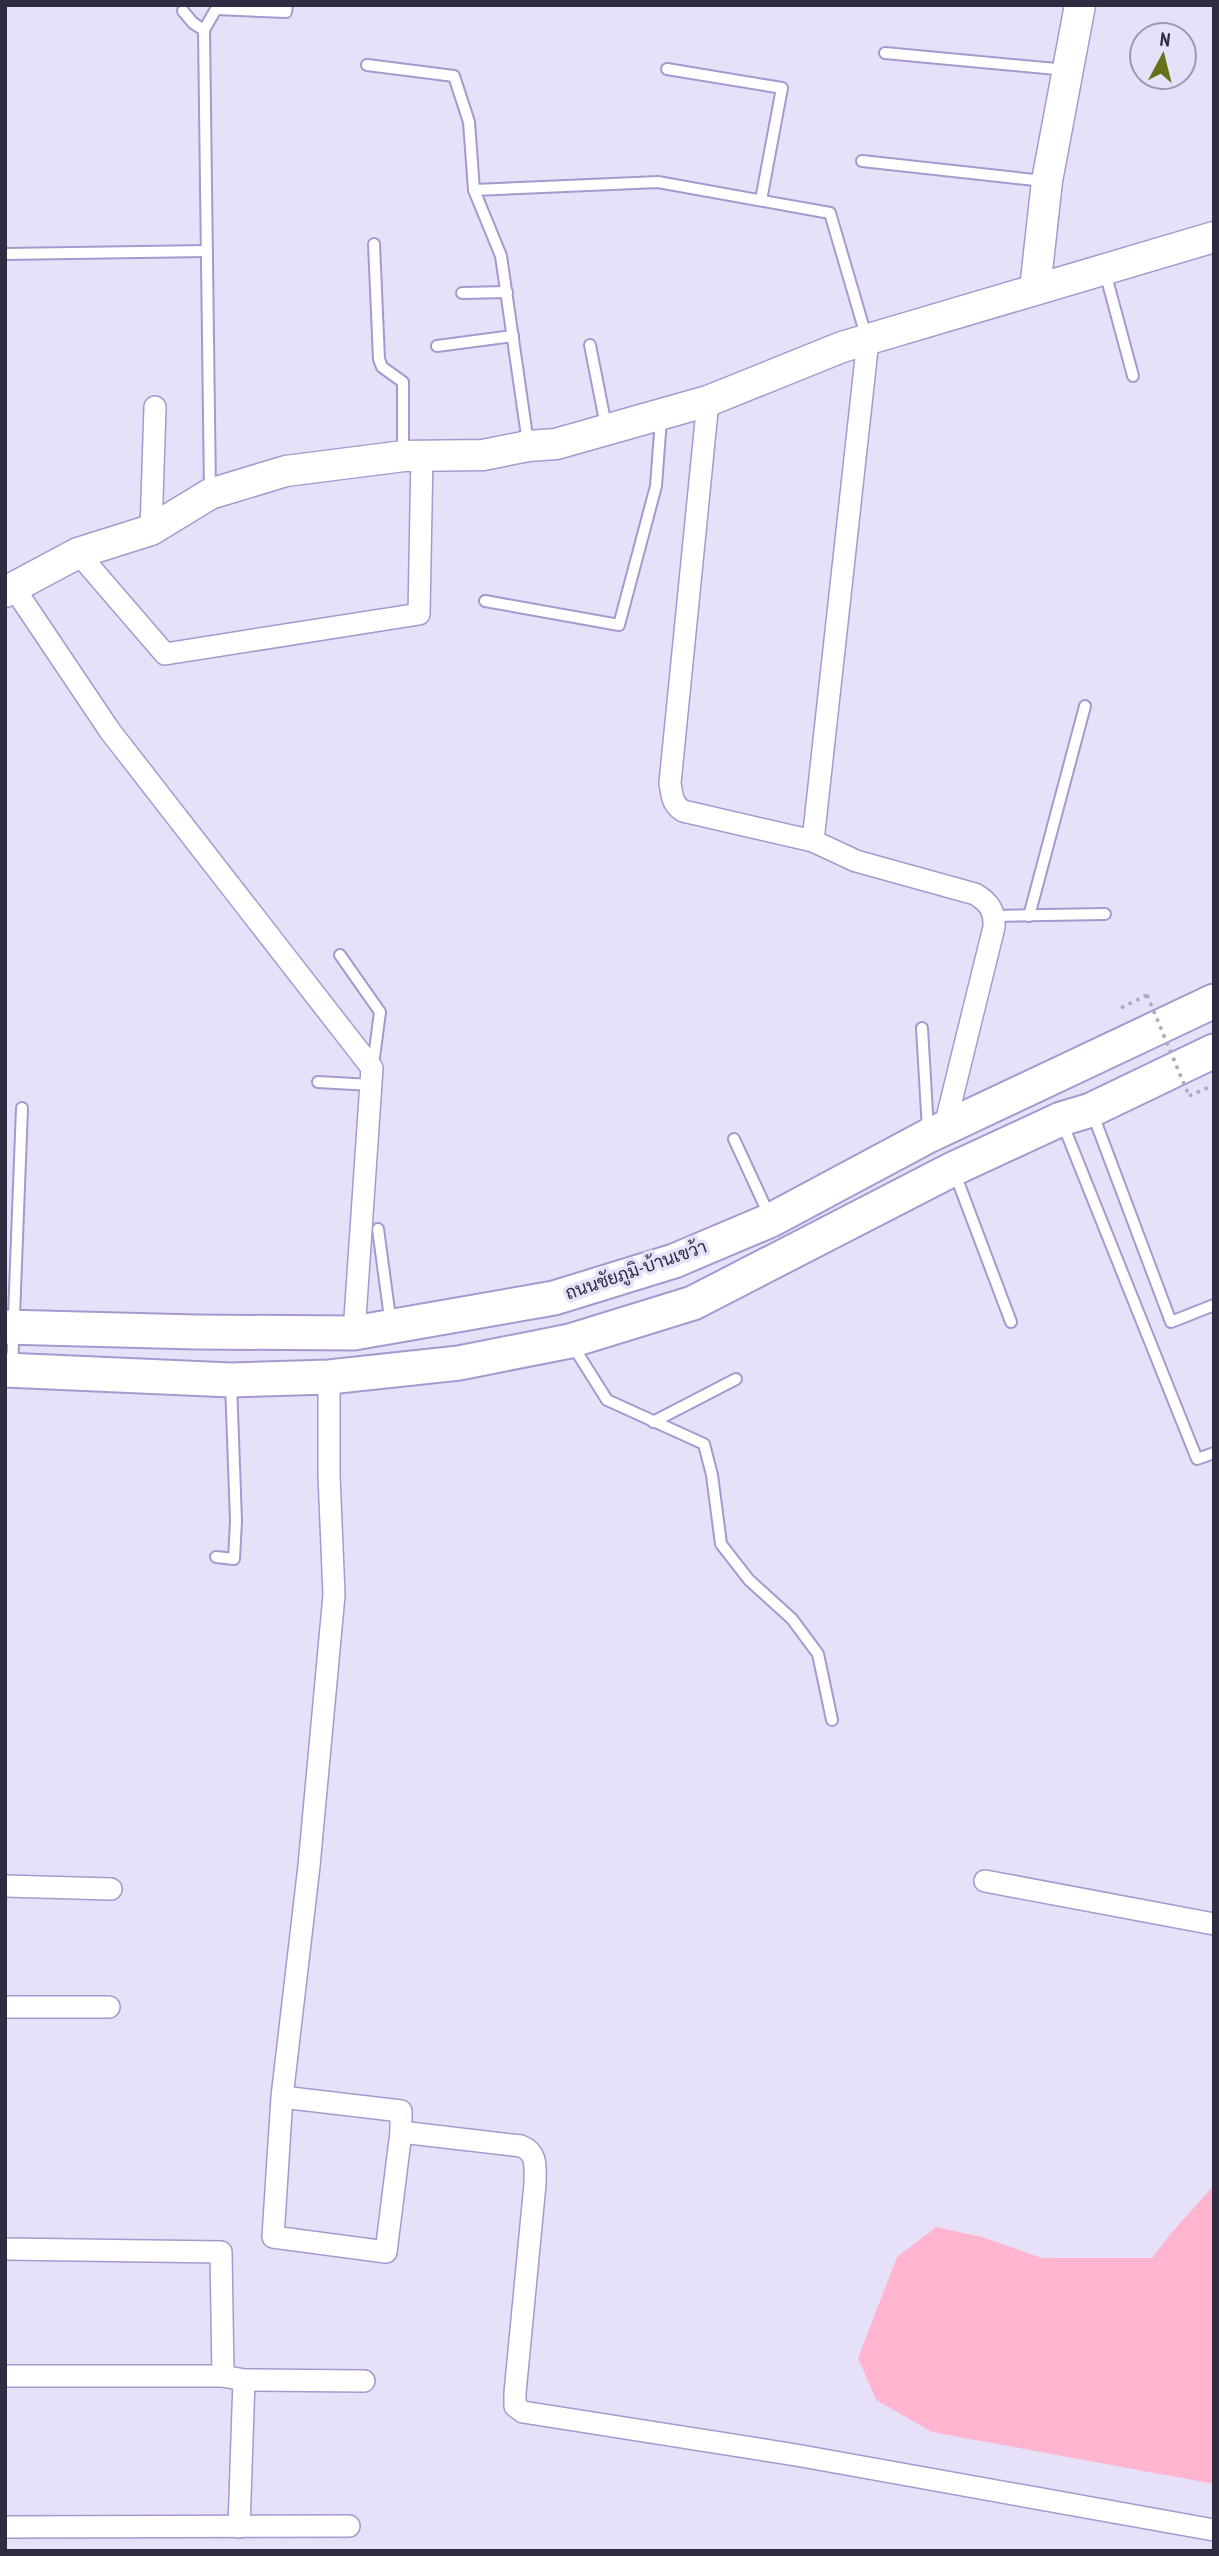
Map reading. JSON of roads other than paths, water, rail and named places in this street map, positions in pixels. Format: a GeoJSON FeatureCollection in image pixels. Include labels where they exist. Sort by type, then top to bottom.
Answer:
{"type":"FeatureCollection","features":[{"type":"Feature","properties":{"kind":"main road","name":"ถนนชัยภูมิ-บ้านเขว้า"},"geometry":{"type":"LineString","coordinates":[[10,1328],[354,1333],[554,1297],[674,1261],[771,1220],[936,1133],[1214,1001]]}},
{"type":"Feature","properties":{"kind":"main road"},"geometry":{"type":"LineString","coordinates":[[8,1371],[231,1380],[329,1377],[459,1363],[570,1340],[694,1303],[953,1169],[1214,1051]]}},
{"type":"Feature","properties":{"kind":"street"},"geometry":{"type":"LineString","coordinates":[[1035,289],[1046,181],[1080,5]]}},
{"type":"Feature","properties":{"kind":"street"},"geometry":{"type":"LineString","coordinates":[[354,1333],[372,1076],[110,730],[9,590],[78,553],[151,530],[210,494],[286,471],[413,455],[483,455],[528,446],[556,444],[708,401],[842,347],[1214,237]]}},
{"type":"Feature","properties":{"kind":"street"},"geometry":{"type":"LineString","coordinates":[[813,841],[868,340]]}},
{"type":"Feature","properties":{"kind":"street"},"geometry":{"type":"LineString","coordinates":[[708,401],[672,755],[672,799],[683,811],[813,841],[856,861],[985,899],[995,916],[994,927],[936,1133]]}},
{"type":"Feature","properties":{"kind":"street"},"geometry":{"type":"LineString","coordinates":[[151,530],[155,407]]}},
{"type":"Feature","properties":{"kind":"street"},"geometry":{"type":"LineString","coordinates":[[78,553],[165,654],[419,614],[413,455]]}},
{"type":"Feature","properties":{"kind":"street"},"geometry":{"type":"LineString","coordinates":[[282,2097],[401,2111],[401,2132],[386,2252],[272,2238],[282,2097],[311,1853],[334,1595],[329,1475],[329,1377]]}},
{"type":"Feature","properties":{"kind":"street"},"geometry":{"type":"LineString","coordinates":[[985,1881],[1214,1924]]}},
{"type":"Feature","properties":{"kind":"street"},"geometry":{"type":"LineString","coordinates":[[5,1886],[111,1889]]}},
{"type":"Feature","properties":{"kind":"street"},"geometry":{"type":"LineString","coordinates":[[5,2007],[109,2007]]}},
{"type":"Feature","properties":{"kind":"street"},"geometry":{"type":"LineString","coordinates":[[401,2132],[522,2146],[530,2150],[535,2159],[535,2184],[515,2393],[516,2406],[523,2412],[796,2455],[1214,2530]]}},
{"type":"Feature","properties":{"kind":"street"},"geometry":{"type":"LineString","coordinates":[[5,2249],[221,2252],[234,2378],[239,2527]]}},
{"type":"Feature","properties":{"kind":"street"},"geometry":{"type":"LineString","coordinates":[[5,2376],[364,2381]]}},
{"type":"Feature","properties":{"kind":"street"},"geometry":{"type":"LineString","coordinates":[[5,2527],[349,2526]]}},
{"type":"Feature","properties":{"kind":"lane"},"geometry":{"type":"LineString","coordinates":[[210,494],[204,30],[216,7],[286,12],[287,5]]}},
{"type":"Feature","properties":{"kind":"lane"},"geometry":{"type":"LineString","coordinates":[[183,11],[193,23],[204,30]]}},
{"type":"Feature","properties":{"kind":"lane"},"geometry":{"type":"LineString","coordinates":[[885,53],[1067,70]]}},
{"type":"Feature","properties":{"kind":"lane"},"geometry":{"type":"LineString","coordinates":[[367,65],[454,76],[469,122],[474,190],[501,256],[528,446]]}},
{"type":"Feature","properties":{"kind":"lane"},"geometry":{"type":"LineString","coordinates":[[667,69],[782,88],[761,200]]}},
{"type":"Feature","properties":{"kind":"lane"},"geometry":{"type":"LineString","coordinates":[[862,161],[1046,181]]}},
{"type":"Feature","properties":{"kind":"lane"},"geometry":{"type":"LineString","coordinates":[[474,190],[658,182],[830,213],[868,340]]}},
{"type":"Feature","properties":{"kind":"lane"},"geometry":{"type":"LineString","coordinates":[[374,244],[379,359],[382,367],[402,382],[413,455]]}},
{"type":"Feature","properties":{"kind":"lane"},"geometry":{"type":"LineString","coordinates":[[5,254],[207,251]]}},
{"type":"Feature","properties":{"kind":"lane"},"geometry":{"type":"LineString","coordinates":[[1104,270],[1133,376]]}},
{"type":"Feature","properties":{"kind":"lane"},"geometry":{"type":"LineString","coordinates":[[462,293],[507,292]]}},
{"type":"Feature","properties":{"kind":"lane"},"geometry":{"type":"LineString","coordinates":[[437,346],[513,336]]}},
{"type":"Feature","properties":{"kind":"lane"},"geometry":{"type":"LineString","coordinates":[[590,345],[607,429]]}},
{"type":"Feature","properties":{"kind":"lane"},"geometry":{"type":"LineString","coordinates":[[485,601],[619,625],[656,486],[662,412]]}},
{"type":"Feature","properties":{"kind":"lane"},"geometry":{"type":"LineString","coordinates":[[1029,916],[1085,706]]}},
{"type":"Feature","properties":{"kind":"lane"},"geometry":{"type":"LineString","coordinates":[[995,916],[1105,914]]}},
{"type":"Feature","properties":{"kind":"lane"},"geometry":{"type":"LineString","coordinates":[[318,1082],[372,1076],[380,1012],[340,955]]}},
{"type":"Feature","properties":{"kind":"lane"},"geometry":{"type":"LineString","coordinates":[[922,1028],[936,1133]]}},
{"type":"Feature","properties":{"kind":"lane"},"geometry":{"type":"LineString","coordinates":[[8,1371],[22,1108]]}},
{"type":"Feature","properties":{"kind":"lane"},"geometry":{"type":"LineString","coordinates":[[1076,1114],[1171,1322],[1214,1305]]}},
{"type":"Feature","properties":{"kind":"lane"},"geometry":{"type":"LineString","coordinates":[[1076,1114],[1198,1459],[1214,1453]]}},
{"type":"Feature","properties":{"kind":"lane"},"geometry":{"type":"LineString","coordinates":[[734,1139],[771,1220]]}},
{"type":"Feature","properties":{"kind":"lane"},"geometry":{"type":"LineString","coordinates":[[953,1169],[1011,1322]]}},
{"type":"Feature","properties":{"kind":"lane"},"geometry":{"type":"LineString","coordinates":[[378,1229],[391,1327]]}},
{"type":"Feature","properties":{"kind":"lane"},"geometry":{"type":"LineString","coordinates":[[570,1340],[607,1400],[704,1444],[712,1475],[721,1544],[749,1580],[792,1619],[818,1654],[832,1720]]}},
{"type":"Feature","properties":{"kind":"lane"},"geometry":{"type":"LineString","coordinates":[[653,1422],[736,1379]]}},
{"type":"Feature","properties":{"kind":"lane"},"geometry":{"type":"LineString","coordinates":[[216,1557],[234,1559],[236,1521],[231,1380]]}}]}
